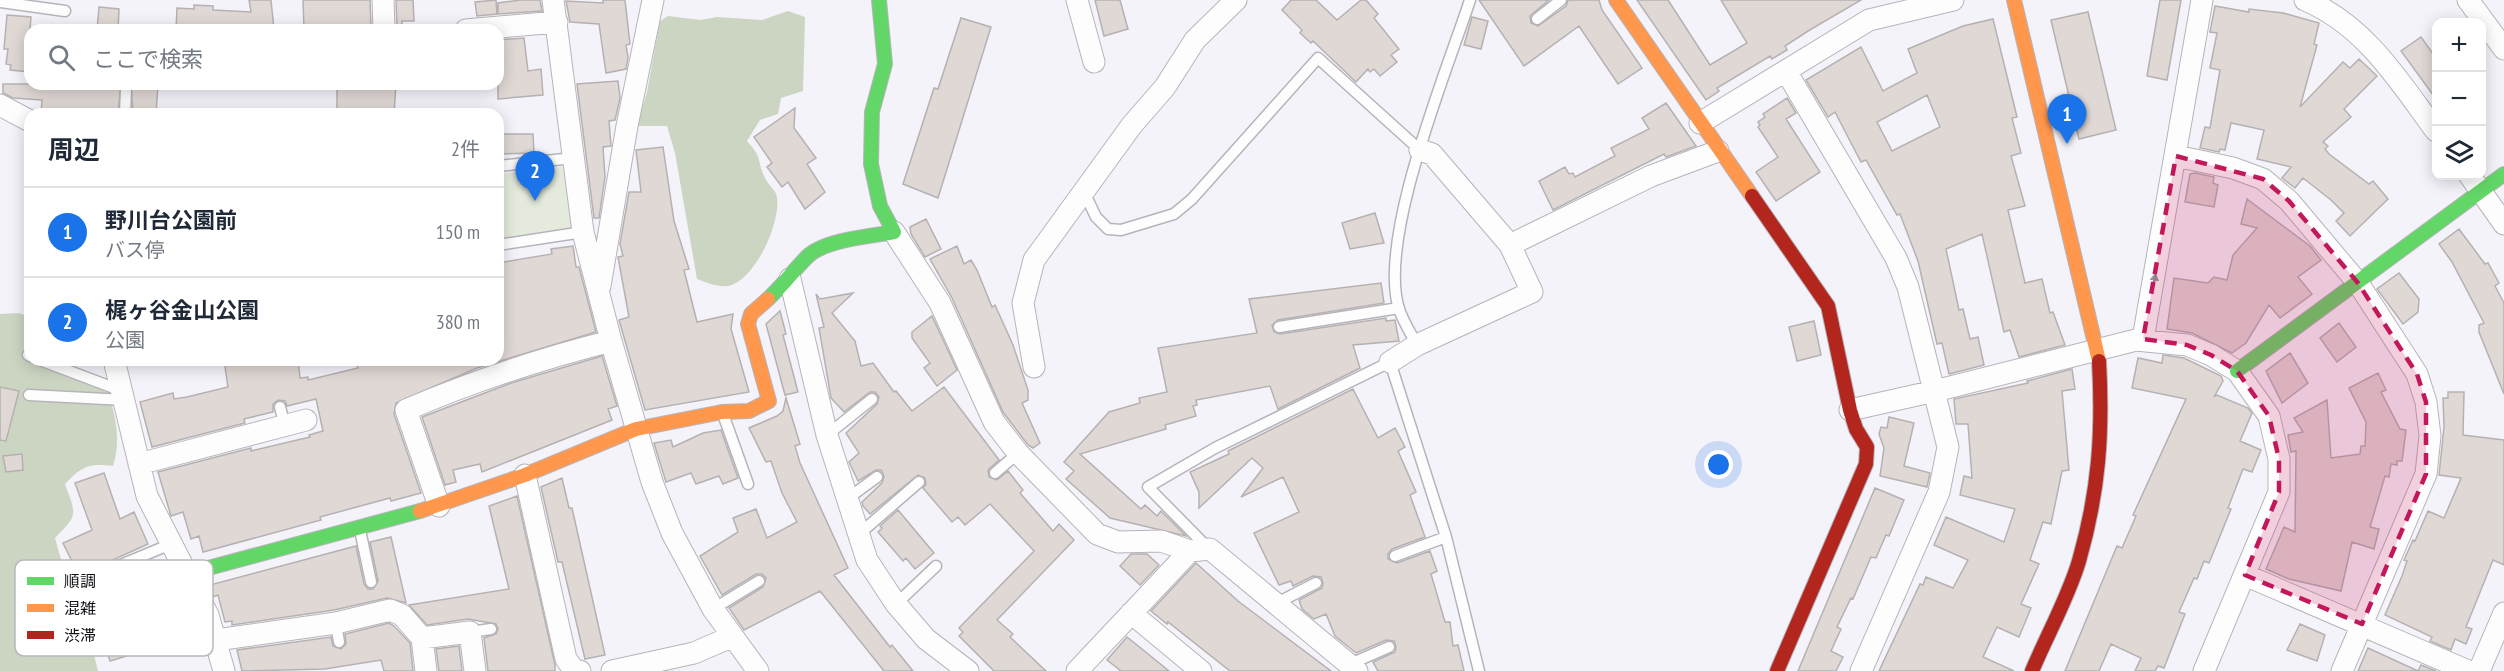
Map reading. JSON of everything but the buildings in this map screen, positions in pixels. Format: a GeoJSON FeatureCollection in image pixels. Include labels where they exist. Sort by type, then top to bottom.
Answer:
{"type":"FeatureCollection","features":[{"type":"Feature","properties":{"kind":"street"},"geometry":{"type":"LineString","coordinates":[[383,0],[384,24]]}},
{"type":"Feature","properties":{"kind":"street"},"geometry":{"type":"LineString","coordinates":[[553,0],[583,232],[652,482],[672,533],[713,609],[731,637],[758,671]]}},
{"type":"Feature","properties":{"kind":"street"},"geometry":{"type":"LineString","coordinates":[[599,293],[627,126],[653,0]]}},
{"type":"Feature","properties":{"kind":"street"},"geometry":{"type":"LineString","coordinates":[[879,0],[885,64],[872,112],[871,164],[880,206],[940,303],[994,422],[1018,453],[1097,534],[1118,542],[1161,540],[1200,550],[1275,604],[1353,668]]}},
{"type":"Feature","properties":{"kind":"street"},"geometry":{"type":"LineString","coordinates":[[1077,0],[1094,62]]}},
{"type":"Feature","properties":{"kind":"street"},"geometry":{"type":"LineString","coordinates":[[1034,367],[1023,303],[1034,260],[1132,125],[1165,87],[1195,40],[1236,0]]}},
{"type":"Feature","properties":{"kind":"street"},"geometry":{"type":"LineString","coordinates":[[1616,0],[1718,151],[1828,306],[1850,410],[1856,429],[1867,447],[1866,464],[1777,671]]}},
{"type":"Feature","properties":{"kind":"street"},"geometry":{"type":"LineString","coordinates":[[1700,123],[1869,21],[1953,0]]}},
{"type":"Feature","properties":{"kind":"street"},"geometry":{"type":"LineString","coordinates":[[2014,0],[2098,351],[2102,423],[2096,491],[2078,563],[2032,671]]}},
{"type":"Feature","properties":{"kind":"street"},"geometry":{"type":"LineString","coordinates":[[2143,339],[2202,0]]}},
{"type":"Feature","properties":{"kind":"street"},"geometry":{"type":"LineString","coordinates":[[2305,0],[2360,34],[2386,63],[2432,126]]}},
{"type":"Feature","properties":{"kind":"street"},"geometry":{"type":"LineString","coordinates":[[2468,0],[2504,49]]}},
{"type":"Feature","properties":{"kind":"street"},"geometry":{"type":"LineString","coordinates":[[504,27],[557,22]]}},
{"type":"Feature","properties":{"kind":"street"},"geometry":{"type":"LineString","coordinates":[[1786,70],[1896,258],[1908,288],[1948,447],[1939,492],[1861,671]]}},
{"type":"Feature","properties":{"kind":"street"},"geometry":{"type":"LineString","coordinates":[[0,105],[24,118]]}},
{"type":"Feature","properties":{"kind":"street"},"geometry":{"type":"LineString","coordinates":[[1390,362],[1418,345],[1532,292],[1510,245],[1432,154],[1420,150]]}},
{"type":"Feature","properties":{"kind":"street"},"geometry":{"type":"LineString","coordinates":[[1510,245],[1651,176],[1718,151]]}},
{"type":"Feature","properties":{"kind":"street"},"geometry":{"type":"LineString","coordinates":[[2176,156],[2234,168],[2263,179],[2289,201],[2358,283],[2417,374],[2426,402],[2430,436],[2426,474],[2342,671]]}},
{"type":"Feature","properties":{"kind":"street"},"geometry":{"type":"LineString","coordinates":[[2237,371],[2358,283],[2475,183],[2504,174]]}},
{"type":"Feature","properties":{"kind":"street"},"geometry":{"type":"LineString","coordinates":[[2475,183],[2504,224]]}},
{"type":"Feature","properties":{"kind":"street"},"geometry":{"type":"LineString","coordinates":[[213,567],[439,506],[525,475],[636,429],[722,412],[749,411],[769,401],[748,324],[751,314],[790,279],[808,255],[837,243],[894,232]]}},
{"type":"Feature","properties":{"kind":"street"},"geometry":{"type":"LineString","coordinates":[[790,279],[826,435],[867,560],[896,604],[927,639],[968,671]]}},
{"type":"Feature","properties":{"kind":"street"},"geometry":{"type":"LineString","coordinates":[[1850,410],[1935,392],[2143,339],[2187,345],[2211,355],[2237,371],[2269,416],[2279,459],[2279,492],[2204,671]]}},
{"type":"Feature","properties":{"kind":"street"},"geometry":{"type":"LineString","coordinates":[[439,506],[406,410],[525,363],[611,340]]}},
{"type":"Feature","properties":{"kind":"street"},"geometry":{"type":"LineString","coordinates":[[116,366],[147,496],[179,560]]}},
{"type":"Feature","properties":{"kind":"street"},"geometry":{"type":"LineString","coordinates":[[139,464],[282,416],[306,420]]}},
{"type":"Feature","properties":{"kind":"street"},"geometry":{"type":"LineString","coordinates":[[525,475],[566,659],[576,670]]}},
{"type":"Feature","properties":{"kind":"street"},"geometry":{"type":"LineString","coordinates":[[1077,671],[1131,614],[1200,550]]}},
{"type":"Feature","properties":{"kind":"street"},"geometry":{"type":"LineString","coordinates":[[2245,575],[2468,671]]}},
{"type":"Feature","properties":{"kind":"street"},"geometry":{"type":"LineString","coordinates":[[216,640],[338,632],[390,610],[402,615],[422,638],[426,671]]}},
{"type":"Feature","properties":{"kind":"street"},"geometry":{"type":"LineString","coordinates":[[2479,671],[2504,612]]}},
{"type":"Feature","properties":{"kind":"street"},"geometry":{"type":"LineString","coordinates":[[1131,614],[1200,671]]}},
{"type":"Feature","properties":{"kind":"street"},"geometry":{"type":"LineString","coordinates":[[213,631],[224,671]]}},
{"type":"Feature","properties":{"kind":"street"},"geometry":{"type":"LineString","coordinates":[[422,638],[470,632],[475,671]]}},
{"type":"Feature","properties":{"kind":"street"},"geometry":{"type":"LineString","coordinates":[[612,671],[693,653],[731,637]]}},
{"type":"Feature","properties":{"kind":"lane"},"geometry":{"type":"LineString","coordinates":[[1418,345],[1398,309],[1395,280],[1396,252],[1406,194],[1470,0]]}},
{"type":"Feature","properties":{"kind":"lane"},"geometry":{"type":"LineString","coordinates":[[1537,19],[1561,0]]}},
{"type":"Feature","properties":{"kind":"lane"},"geometry":{"type":"LineString","coordinates":[[0,2],[65,10]]}},
{"type":"Feature","properties":{"kind":"lane"},"geometry":{"type":"LineString","coordinates":[[1084,192],[1096,217],[1108,229],[1121,230],[1174,214],[1192,199],[1318,58],[1420,150]]}},
{"type":"Feature","properties":{"kind":"lane"},"geometry":{"type":"LineString","coordinates":[[125,108],[126,90]]}},
{"type":"Feature","properties":{"kind":"lane"},"geometry":{"type":"LineString","coordinates":[[504,165],[573,158]]}},
{"type":"Feature","properties":{"kind":"lane"},"geometry":{"type":"LineString","coordinates":[[504,244],[583,232]]}},
{"type":"Feature","properties":{"kind":"lane"},"geometry":{"type":"LineString","coordinates":[[1279,327],[1398,309]]}},
{"type":"Feature","properties":{"kind":"lane"},"geometry":{"type":"LineString","coordinates":[[1200,550],[1148,488],[1215,448],[1390,362],[1446,537],[1479,671]]}},
{"type":"Feature","properties":{"kind":"lane"},"geometry":{"type":"LineString","coordinates":[[54,366],[124,396]]}},
{"type":"Feature","properties":{"kind":"lane"},"geometry":{"type":"LineString","coordinates":[[29,395],[124,396]]}},
{"type":"Feature","properties":{"kind":"lane"},"geometry":{"type":"LineString","coordinates":[[826,435],[872,399]]}},
{"type":"Feature","properties":{"kind":"lane"},"geometry":{"type":"LineString","coordinates":[[722,412],[748,484]]}},
{"type":"Feature","properties":{"kind":"lane"},"geometry":{"type":"LineString","coordinates":[[995,473],[1018,453]]}},
{"type":"Feature","properties":{"kind":"lane"},"geometry":{"type":"LineString","coordinates":[[846,499],[877,477]]}},
{"type":"Feature","properties":{"kind":"lane"},"geometry":{"type":"LineString","coordinates":[[858,535],[919,482]]}},
{"type":"Feature","properties":{"kind":"lane"},"geometry":{"type":"LineString","coordinates":[[360,529],[370,582]]}},
{"type":"Feature","properties":{"kind":"lane"},"geometry":{"type":"LineString","coordinates":[[1395,556],[1446,537]]}},
{"type":"Feature","properties":{"kind":"lane"},"geometry":{"type":"LineString","coordinates":[[133,560],[171,544]]}},
{"type":"Feature","properties":{"kind":"lane"},"geometry":{"type":"LineString","coordinates":[[896,604],[936,566]]}},
{"type":"Feature","properties":{"kind":"lane"},"geometry":{"type":"LineString","coordinates":[[713,609],[759,581]]}},
{"type":"Feature","properties":{"kind":"lane"},"geometry":{"type":"LineString","coordinates":[[1275,604],[1316,583]]}},
{"type":"Feature","properties":{"kind":"lane"},"geometry":{"type":"LineString","coordinates":[[470,632],[491,629]]}},
{"type":"Feature","properties":{"kind":"lane"},"geometry":{"type":"LineString","coordinates":[[1353,668],[1389,647]]}},
{"type":"Feature","properties":{"kind":"highlighted area"},"geometry":{"type":"Polygon","coordinates":[[[2176,156],[2263,179],[2289,201],[2358,283],[2417,374],[2426,402],[2426,474],[2362,624],[2245,575],[2279,492],[2279,459],[2269,416],[2237,371],[2211,355],[2187,345],[2143,339],[2176,156]]]}},
{"type":"Feature","properties":{"kind":"shaded area"},"geometry":{"type":"Polygon","coordinates":[[[568,166],[575,229],[504,238],[504,173],[568,166]]]}},
{"type":"Feature","properties":{"kind":"green space"},"geometry":{"type":"Polygon","coordinates":[[[788,11],[805,17],[803,91],[781,98],[778,114],[760,120],[747,141],[756,152],[762,172],[776,194],[775,221],[764,249],[748,274],[728,286],[712,284],[697,279],[675,153],[667,126],[637,126],[647,92],[660,21],[668,16],[701,20],[717,17],[762,20],[788,11]]]}},
{"type":"Feature","properties":{"kind":"green space"},"geometry":{"type":"Polygon","coordinates":[[[0,314],[24,315],[24,366],[70,366],[78,376],[109,394],[114,412],[117,448],[113,466],[86,467],[65,484],[73,514],[72,519],[55,538],[61,560],[15,560],[15,656],[94,656],[98,671],[0,671],[0,314]]]}},
{"type":"Feature","properties":{"kind":"traffic: fast"},"geometry":{"type":"LineString","coordinates":[[768,299],[815,251],[848,240],[894,232],[880,206],[871,164],[872,112],[885,64],[879,0]]}},
{"type":"Feature","properties":{"kind":"traffic: fast"},"geometry":{"type":"LineString","coordinates":[[2237,371],[2504,174]]}},
{"type":"Feature","properties":{"kind":"traffic: fast"},"geometry":{"type":"LineString","coordinates":[[213,567],[420,511]]}},
{"type":"Feature","properties":{"kind":"traffic: slow"},"geometry":{"type":"LineString","coordinates":[[1616,0],[1752,196]]}},
{"type":"Feature","properties":{"kind":"traffic: slow"},"geometry":{"type":"LineString","coordinates":[[2014,0],[2099,361]]}},
{"type":"Feature","properties":{"kind":"traffic: slow"},"geometry":{"type":"LineString","coordinates":[[420,511],[525,475],[636,429],[722,412],[749,411],[769,401],[748,324],[751,314],[768,299]]}},
{"type":"Feature","properties":{"kind":"traffic: jam"},"geometry":{"type":"LineString","coordinates":[[1752,196],[1828,306],[1850,410],[1856,429],[1867,447],[1866,464],[1777,671]]}},
{"type":"Feature","properties":{"kind":"traffic: jam"},"geometry":{"type":"LineString","coordinates":[[2032,671],[2069,589],[2086,535],[2095,486],[2100,437],[2099,361]]}},
{"type":"Feature","properties":{"kind":"place","name":"野川台公園前"},"geometry":{"type":"Point","coordinates":[2067,144]}},
{"type":"Feature","properties":{"kind":"place","name":"梶ヶ谷金山公園"},"geometry":{"type":"Point","coordinates":[535,201]}}]}
